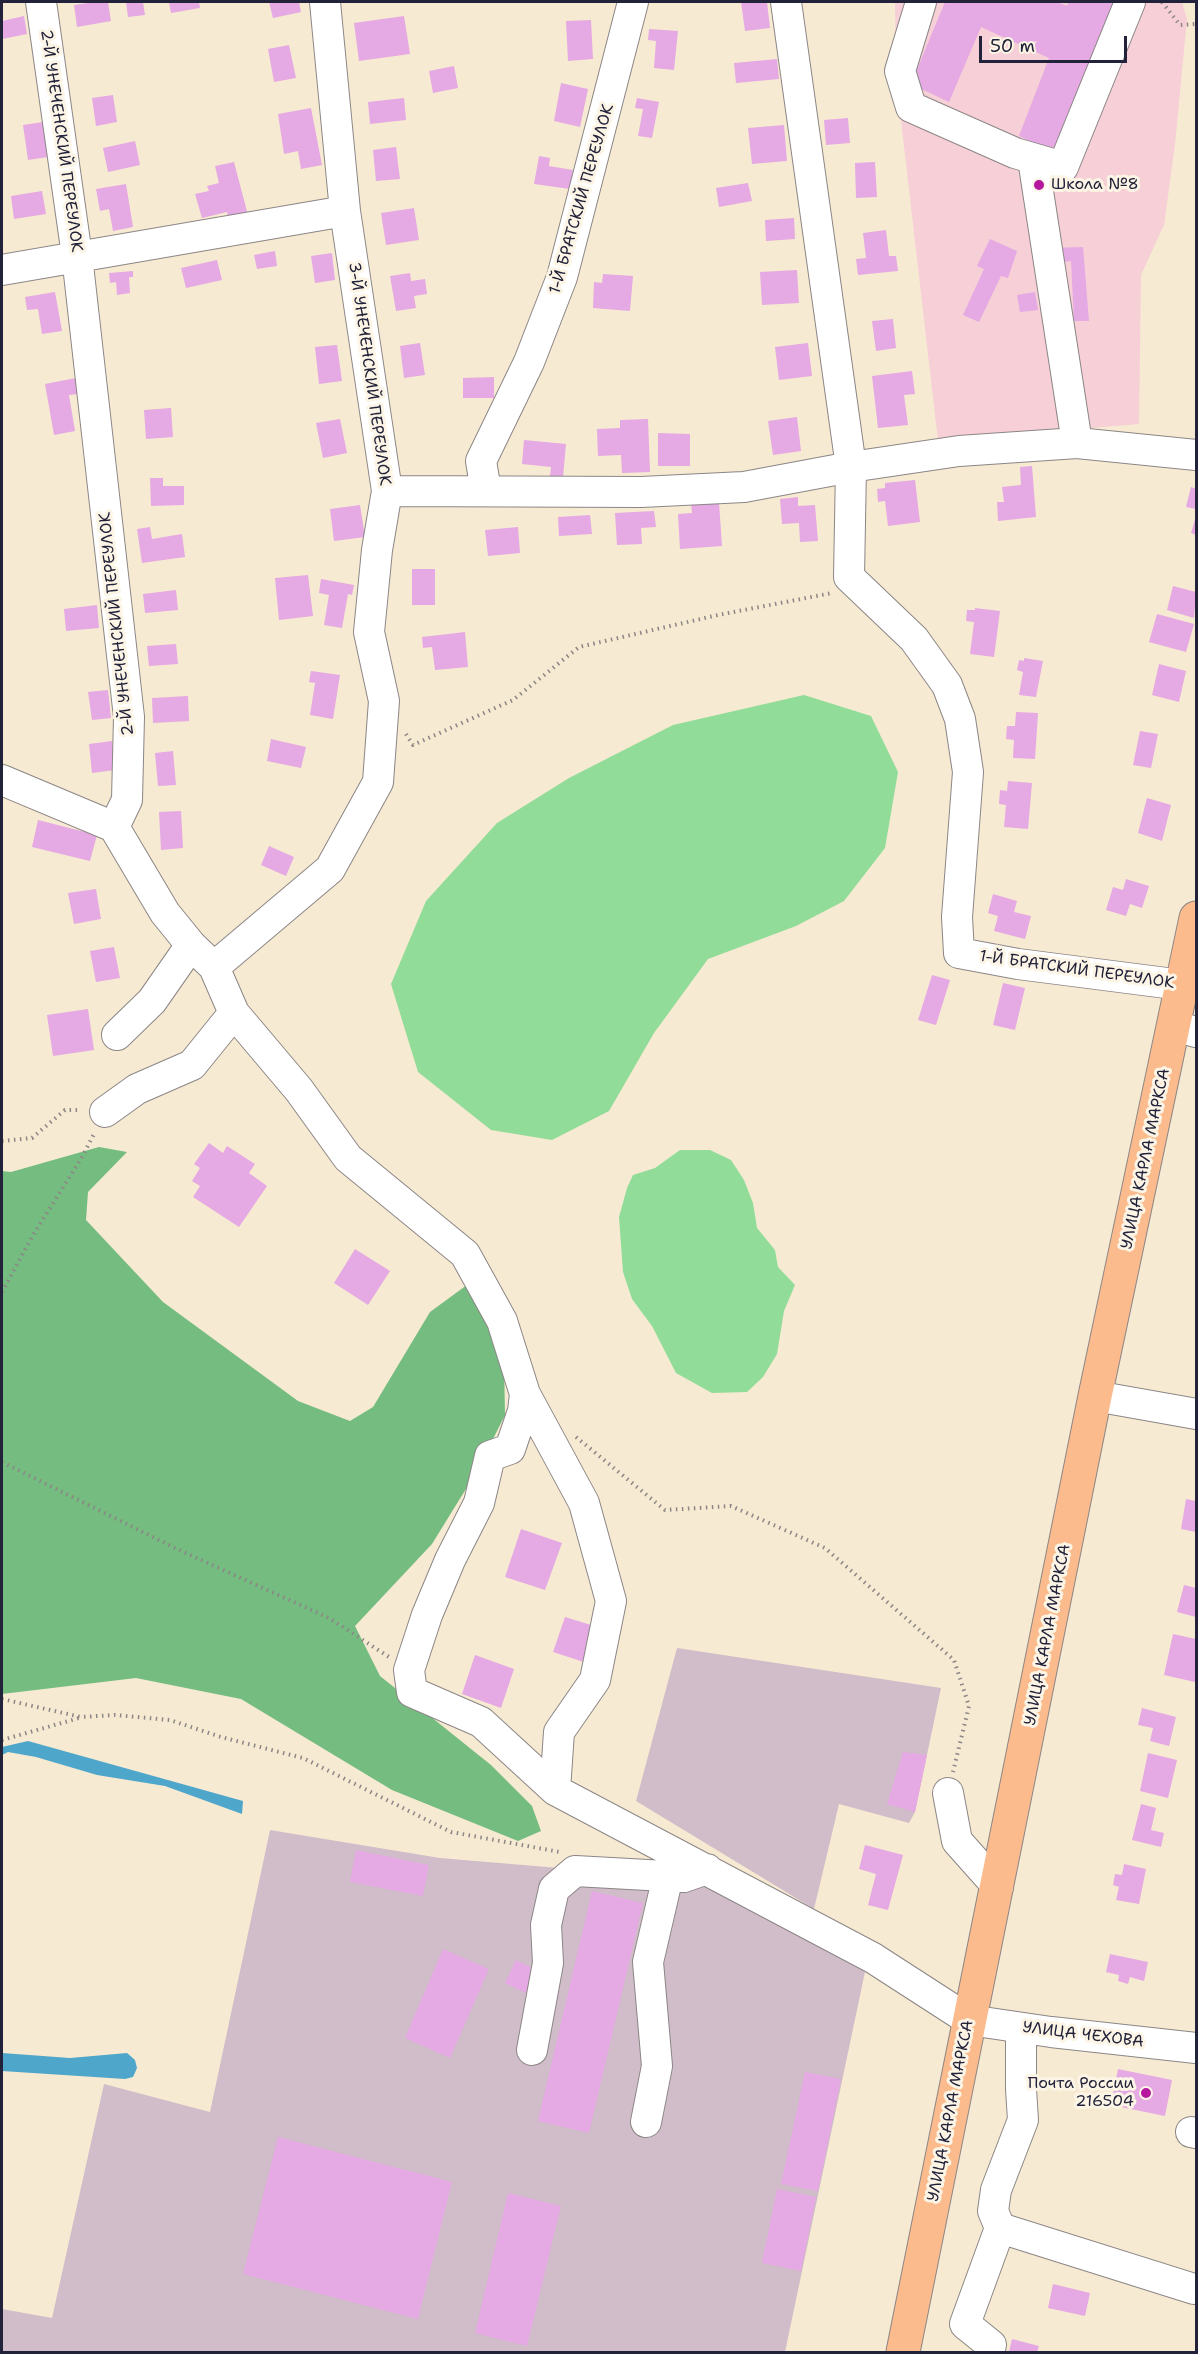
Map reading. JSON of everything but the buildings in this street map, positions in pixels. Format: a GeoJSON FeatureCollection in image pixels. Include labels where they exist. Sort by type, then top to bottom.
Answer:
{"type":"FeatureCollection","features":[{"type":"Feature","properties":{"kind":"main road","name":"УЛИЦА КАРЛА МАРКСА"},"geometry":{"type":"LineString","coordinates":[[903,2352],[1095,1396],[1186,1029],[1182,985],[1197,918]]}},
{"type":"Feature","properties":{"kind":"street","name":"2-Й УНЕЧЕНСКИЙ ПЕРЕУЛОК"},"geometry":{"type":"LineString","coordinates":[[41,2],[77,256],[129,717],[127,800],[114,827]]}},
{"type":"Feature","properties":{"kind":"street","name":"3-Й УНЕЧЕНСКИЙ ПЕРЕУЛОК"},"geometry":{"type":"LineString","coordinates":[[214,967],[330,869],[378,782],[384,701],[369,632],[377,550],[387,491],[345,210],[325,2]]}},
{"type":"Feature","properties":{"kind":"street","name":"1-Й БРАТСКИЙ ПЕРЕУЛОК"},"geometry":{"type":"LineString","coordinates":[[486,491],[481,461],[529,362],[562,277],[633,2]]}},
{"type":"Feature","properties":{"kind":"street"},"geometry":{"type":"LineString","coordinates":[[786,2],[851,467],[849,577]]}},
{"type":"Feature","properties":{"kind":"street"},"geometry":{"type":"LineString","coordinates":[[921,2],[900,71],[911,107],[1015,153],[1063,167],[1130,2]]}},
{"type":"Feature","properties":{"kind":"street"},"geometry":{"type":"LineString","coordinates":[[1033,159],[1077,443]]}},
{"type":"Feature","properties":{"kind":"street"},"geometry":{"type":"LineString","coordinates":[[2,270],[345,210]]}},
{"type":"Feature","properties":{"kind":"street"},"geometry":{"type":"LineString","coordinates":[[387,491],[640,492],[744,487],[851,467],[959,451],[1077,443],[1197,455]]}},
{"type":"Feature","properties":{"kind":"street","name":"1-Й БРАТСКИЙ ПЕРЕУЛОК"},"geometry":{"type":"LineString","coordinates":[[849,577],[914,639],[947,685],[960,718],[968,772],[957,917],[960,953],[1018,964],[1182,985]]}},
{"type":"Feature","properties":{"kind":"street"},"geometry":{"type":"LineString","coordinates":[[2,780],[114,827],[165,913],[191,945],[214,967],[234,1012],[299,1090],[348,1158],[465,1254],[502,1321],[525,1394],[584,1503],[611,1601],[595,1680],[559,1732],[555,1790]]}},
{"type":"Feature","properties":{"kind":"street"},"geometry":{"type":"LineString","coordinates":[[117,1035],[153,1000],[191,945]]}},
{"type":"Feature","properties":{"kind":"street"},"geometry":{"type":"LineString","coordinates":[[105,1112],[137,1089],[192,1065],[234,1012]]}},
{"type":"Feature","properties":{"kind":"street"},"geometry":{"type":"LineString","coordinates":[[525,1394],[523,1411],[510,1449],[490,1456],[479,1503],[450,1560],[409,1670],[412,1692],[481,1722],[555,1790],[873,1959],[969,2020]]}},
{"type":"Feature","properties":{"kind":"street"},"geometry":{"type":"LineString","coordinates":[[1095,1396],[1197,1414]]}},
{"type":"Feature","properties":{"kind":"street"},"geometry":{"type":"LineString","coordinates":[[948,1793],[957,1841],[998,1887]]}},
{"type":"Feature","properties":{"kind":"street"},"geometry":{"type":"LineString","coordinates":[[532,2050],[548,1963],[546,1925],[554,1889],[574,1871],[684,1877],[707,1869]]}},
{"type":"Feature","properties":{"kind":"street"},"geometry":{"type":"LineString","coordinates":[[646,2122],[657,2066],[648,1962],[668,1876]]}},
{"type":"Feature","properties":{"kind":"street","name":"УЛИЦА ЧЕХОВА"},"geometry":{"type":"LineString","coordinates":[[969,2020],[1197,2048]]}},
{"type":"Feature","properties":{"kind":"street"},"geometry":{"type":"LineString","coordinates":[[991,2345],[965,2324],[1000,2228],[993,2211],[996,2190],[1023,2120],[1022,2028]]}},
{"type":"Feature","properties":{"kind":"street"},"geometry":{"type":"LineString","coordinates":[[1000,2228],[1194,2289]]}},
{"type":"Feature","properties":{"kind":"path"},"geometry":{"type":"LineString","coordinates":[[1162,2],[1180,25],[1197,24]]}},
{"type":"Feature","properties":{"kind":"path"},"geometry":{"type":"LineString","coordinates":[[384,701],[413,745],[513,700],[579,646],[718,615],[830,595],[849,577]]}},
{"type":"Feature","properties":{"kind":"path"},"geometry":{"type":"LineString","coordinates":[[2,1141],[32,1138],[65,1110],[105,1112],[81,1159],[33,1235],[2,1292]]}},
{"type":"Feature","properties":{"kind":"path"},"geometry":{"type":"LineString","coordinates":[[569,1430],[665,1510],[731,1506],[825,1548],[954,1660],[969,1706],[948,1793]]}},
{"type":"Feature","properties":{"kind":"path"},"geometry":{"type":"LineString","coordinates":[[2,1462],[177,1549],[329,1618],[409,1670]]}},
{"type":"Feature","properties":{"kind":"path"},"geometry":{"type":"LineString","coordinates":[[2,1699],[81,1717]]}},
{"type":"Feature","properties":{"kind":"path"},"geometry":{"type":"LineString","coordinates":[[2,1740],[81,1717],[115,1715],[170,1720],[221,1737],[303,1758],[451,1832],[563,1853]]}},
{"type":"Feature","properties":{"kind":"shaded area","name":"Школа №8"},"geometry":{"type":"Polygon","coordinates":[[[895,2],[1182,2],[1187,19],[1175,145],[1164,225],[1141,275],[1139,424],[938,441],[896,77],[895,2]]]}},
{"type":"Feature","properties":{"kind":"shaded area"},"geometry":{"type":"Polygon","coordinates":[[[677,1648],[941,1688],[915,1812],[909,1823],[839,1804],[814,1909],[636,1801],[677,1648]]]}},
{"type":"Feature","properties":{"kind":"shaded area"},"geometry":{"type":"Polygon","coordinates":[[[270,1830],[440,1858],[559,1868],[672,1865],[866,1967],[785,2352],[2,2352],[2,2309],[52,2318],[104,2084],[210,2112],[270,1830]]]}},
{"type":"Feature","properties":{"kind":"green space"},"geometry":{"type":"Polygon","coordinates":[[[804,695],[871,716],[898,772],[885,848],[844,901],[796,926],[708,959],[654,1033],[609,1111],[552,1140],[491,1130],[418,1072],[391,984],[426,901],[497,823],[569,778],[673,725],[804,695]]]}},
{"type":"Feature","properties":{"kind":"green space"},"geometry":{"type":"Polygon","coordinates":[[[99,1147],[127,1152],[88,1192],[86,1220],[163,1302],[298,1401],[350,1421],[373,1407],[430,1312],[471,1282],[504,1359],[505,1415],[477,1471],[432,1544],[355,1626],[380,1676],[491,1765],[532,1806],[541,1831],[518,1841],[392,1790],[241,1699],[136,1678],[2,1694],[2,1171],[11,1172],[99,1147]]]}},
{"type":"Feature","properties":{"kind":"green space"},"geometry":{"type":"Polygon","coordinates":[[[680,1150],[710,1150],[731,1160],[744,1180],[753,1203],[757,1228],[775,1250],[778,1267],[795,1285],[784,1311],[777,1354],[763,1377],[747,1392],[712,1393],[676,1373],[652,1326],[632,1299],[623,1272],[619,1217],[633,1175],[655,1168],[680,1150]]]}},
{"type":"Feature","properties":{"kind":"water"},"geometry":{"type":"Polygon","coordinates":[[[28,1741],[243,1801],[242,1814],[165,1786],[97,1775],[36,1757],[8,1752],[2,1755],[2,1747],[28,1741]]]}},
{"type":"Feature","properties":{"kind":"water"},"geometry":{"type":"Polygon","coordinates":[[[2,2053],[70,2058],[127,2053],[135,2060],[137,2068],[133,2077],[125,2079],[2,2071],[2,2053]]]}},
{"type":"Feature","properties":{"kind":"place","name":"Школа №8"},"geometry":{"type":"Point","coordinates":[1039,185]}},
{"type":"Feature","properties":{"kind":"place","name":"Почта России 216504"},"geometry":{"type":"Point","coordinates":[1146,2093]}}]}
